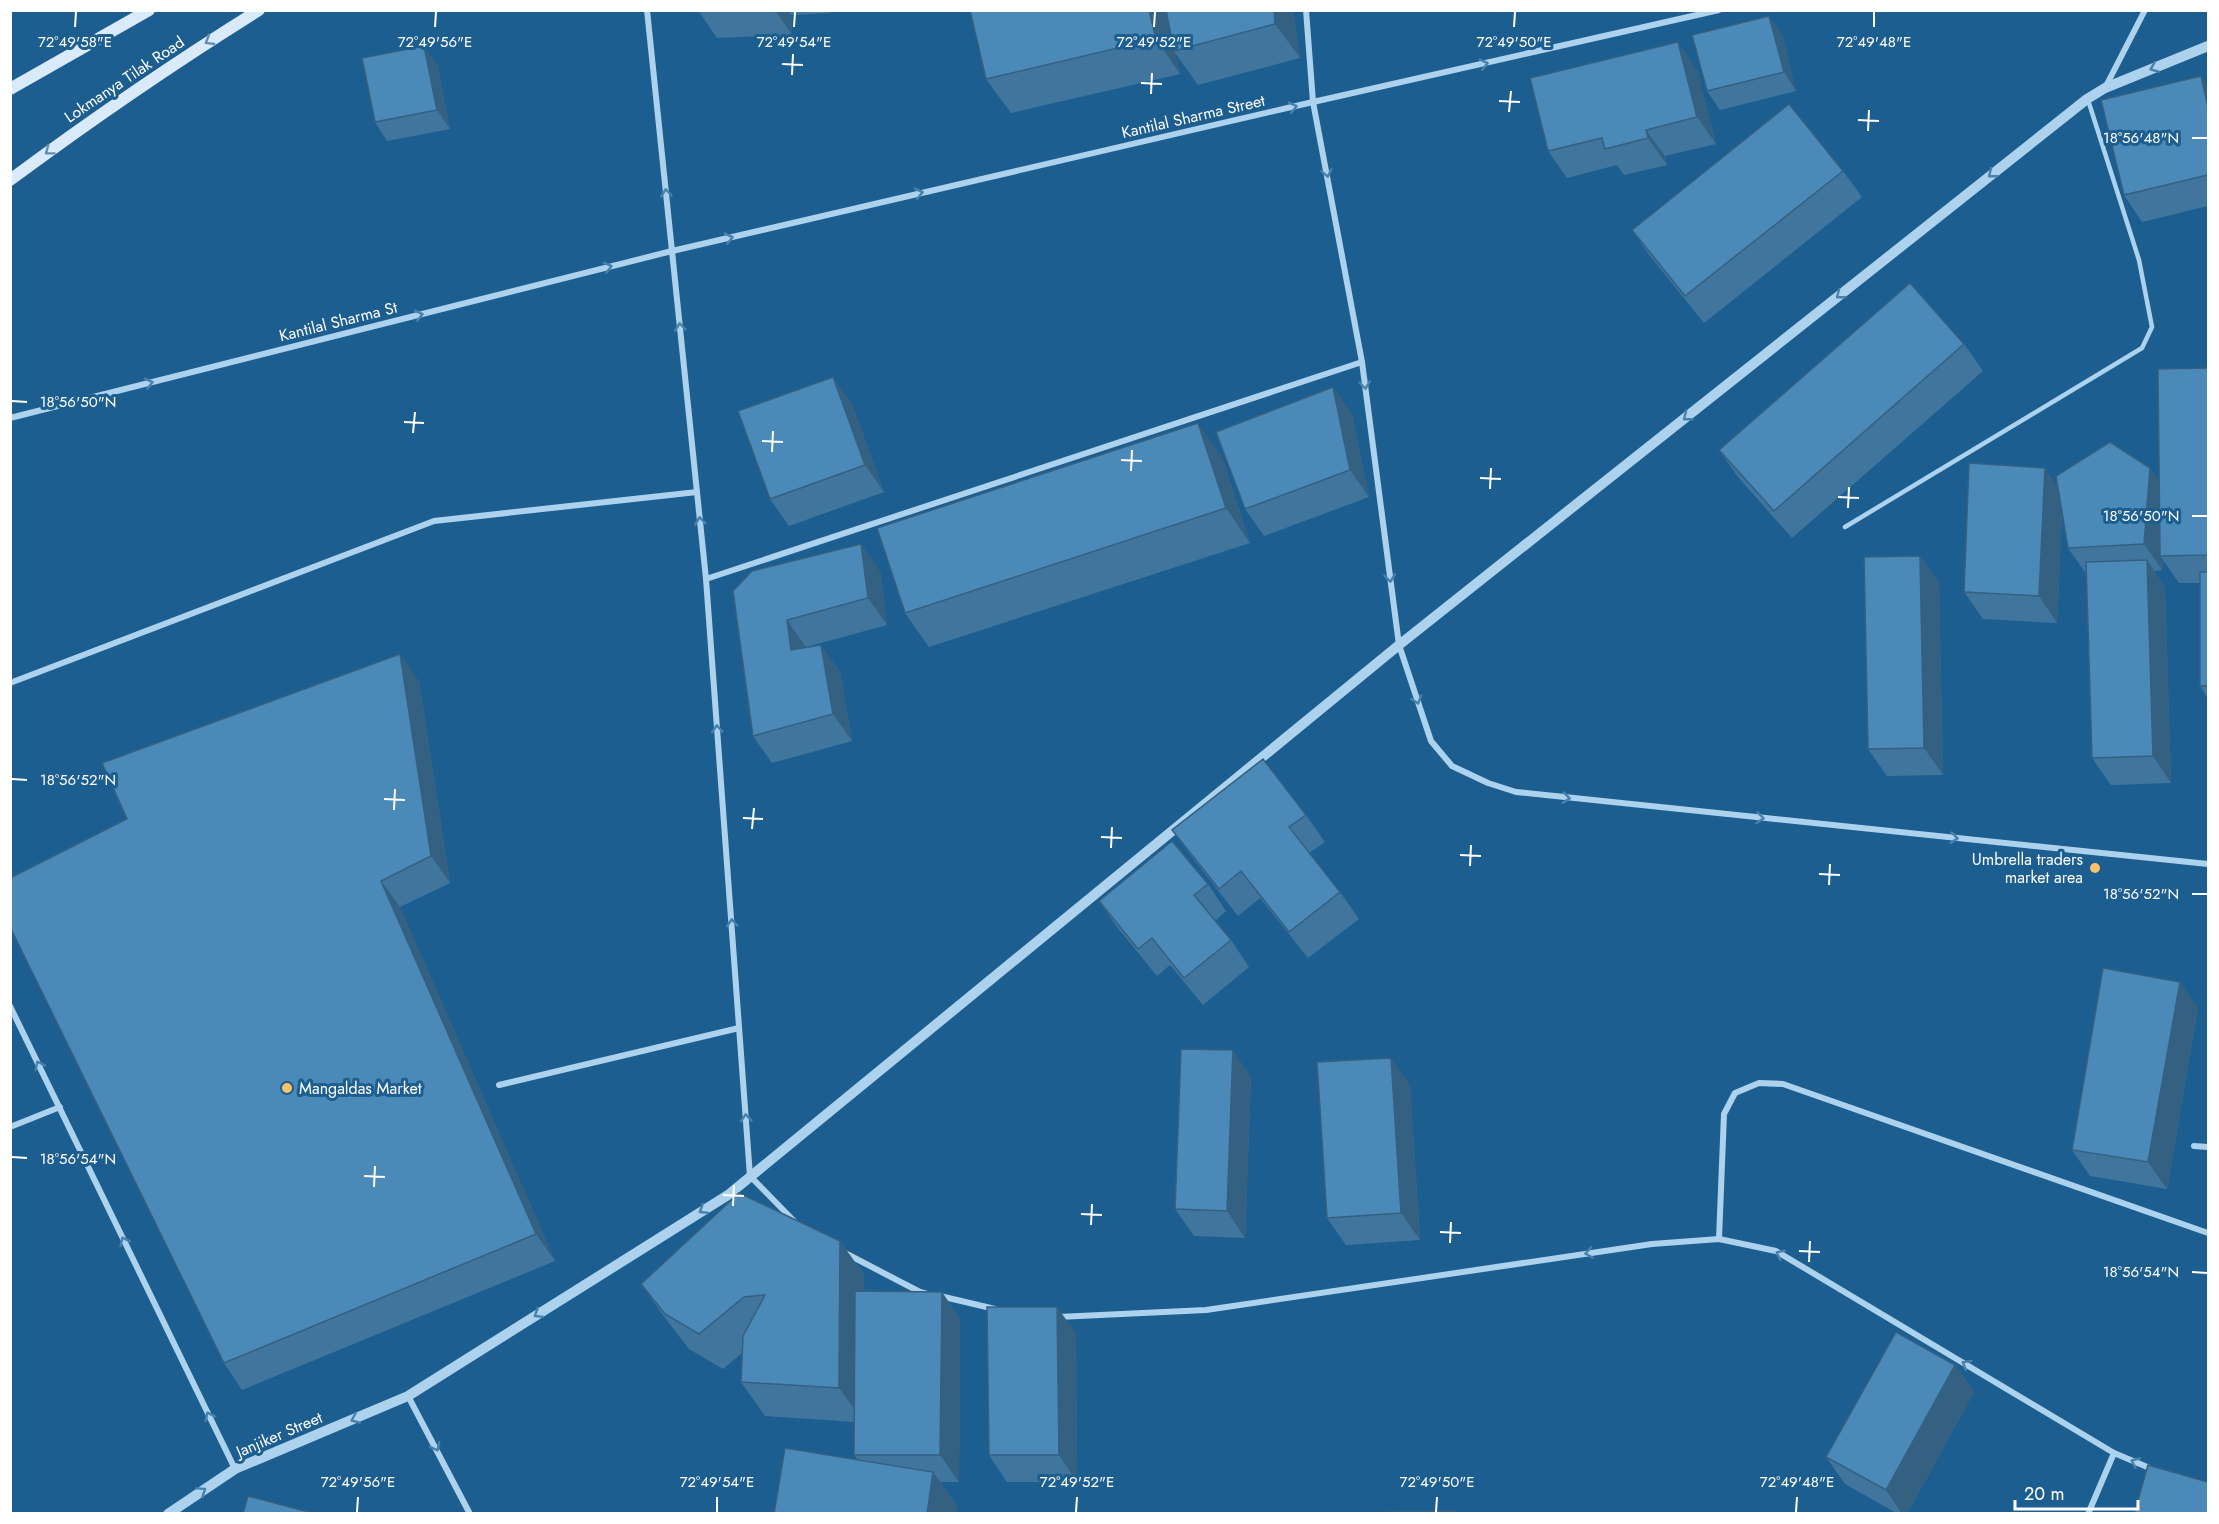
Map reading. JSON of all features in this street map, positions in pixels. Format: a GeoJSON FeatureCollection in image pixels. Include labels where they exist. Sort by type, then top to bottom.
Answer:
{"type":"FeatureCollection","features":[{"type":"Feature","properties":{"kind":"main road"},"geometry":{"type":"LineString","coordinates":[[10,89],[148,10]]}},
{"type":"Feature","properties":{"kind":"main road","name":"Lokmanya Tilak Road"},"geometry":{"type":"LineString","coordinates":[[10,180],[116,104],[259,10]]}},
{"type":"Feature","properties":{"kind":"street"},"geometry":{"type":"LineString","coordinates":[[647,10],[706,579],[750,1176],[802,1231]]}},
{"type":"Feature","properties":{"kind":"street"},"geometry":{"type":"LineString","coordinates":[[1306,10],[1313,102],[1362,362],[1399,645],[1431,741],[1452,766],[1488,783],[1516,792],[2208,864]]}},
{"type":"Feature","properties":{"kind":"street","name":"Kantilal Sharma Street"},"geometry":{"type":"LineString","coordinates":[[672,251],[1719,10]]}},
{"type":"Feature","properties":{"kind":"street"},"geometry":{"type":"LineString","coordinates":[[2105,88],[2145,10]]}},
{"type":"Feature","properties":{"kind":"street","name":"Janjiker Street"},"geometry":{"type":"LineString","coordinates":[[168,1514],[235,1469],[408,1396],[728,1195],[1399,645],[2087,99],[2105,88],[2208,46]]}},
{"type":"Feature","properties":{"kind":"street","name":"Kantilal Sharma St"},"geometry":{"type":"LineString","coordinates":[[10,418],[672,251]]}},
{"type":"Feature","properties":{"kind":"street"},"geometry":{"type":"LineString","coordinates":[[706,579],[1362,362]]}},
{"type":"Feature","properties":{"kind":"street"},"geometry":{"type":"LineString","coordinates":[[10,683],[434,521],[697,492]]}},
{"type":"Feature","properties":{"kind":"street"},"geometry":{"type":"LineString","coordinates":[[10,1006],[235,1469]]}},
{"type":"Feature","properties":{"kind":"street"},"geometry":{"type":"LineString","coordinates":[[499,1085],[739,1028]]}},
{"type":"Feature","properties":{"kind":"street"},"geometry":{"type":"LineString","coordinates":[[1719,1239],[1724,1114],[1736,1093],[1759,1083],[1783,1084],[2208,1233]]}},
{"type":"Feature","properties":{"kind":"street"},"geometry":{"type":"LineString","coordinates":[[10,1127],[60,1107]]}},
{"type":"Feature","properties":{"kind":"street"},"geometry":{"type":"LineString","coordinates":[[2194,1146],[2208,1147]]}},
{"type":"Feature","properties":{"kind":"street"},"geometry":{"type":"LineString","coordinates":[[1046,1317],[1206,1310],[1652,1244],[1719,1239],[1776,1251],[2114,1453],[2164,1474]]}},
{"type":"Feature","properties":{"kind":"street"},"geometry":{"type":"LineString","coordinates":[[842,1251],[920,1292],[1000,1310]]}},
{"type":"Feature","properties":{"kind":"street"},"geometry":{"type":"LineString","coordinates":[[408,1396],[470,1514]]}},
{"type":"Feature","properties":{"kind":"street"},"geometry":{"type":"LineString","coordinates":[[2088,1514],[2114,1453]]}},
{"type":"Feature","properties":{"kind":"lane"},"geometry":{"type":"LineString","coordinates":[[1845,527],[2142,348],[2152,327],[2139,260],[2087,99]]}},
{"type":"Feature","properties":{"kind":"building"},"geometry":{"type":"Polygon","coordinates":[[[970,10],[1149,10],[1156,39],[986,79],[970,10]]]}},
{"type":"Feature","properties":{"kind":"building"},"geometry":{"type":"Polygon","coordinates":[[[1166,10],[1274,10],[1275,24],[1174,51],[1166,10]]]}},
{"type":"Feature","properties":{"kind":"building"},"geometry":{"type":"Polygon","coordinates":[[[1769,16],[1784,72],[1707,91],[1692,35],[1769,16]]]}},
{"type":"Feature","properties":{"kind":"building"},"geometry":{"type":"Polygon","coordinates":[[[1678,42],[1697,117],[1646,130],[1648,138],[1605,149],[1602,138],[1548,151],[1530,78],[1678,42]]]}},
{"type":"Feature","properties":{"kind":"building"},"geometry":{"type":"Polygon","coordinates":[[[424,46],[437,110],[375,122],[362,58],[424,46]]]}},
{"type":"Feature","properties":{"kind":"building"},"geometry":{"type":"Polygon","coordinates":[[[2201,76],[2208,107],[2208,175],[2124,195],[2101,100],[2201,76]]]}},
{"type":"Feature","properties":{"kind":"building"},"geometry":{"type":"Polygon","coordinates":[[[1789,104],[1843,171],[1685,296],[1632,230],[1789,104]]]}},
{"type":"Feature","properties":{"kind":"building"},"geometry":{"type":"Polygon","coordinates":[[[1910,283],[1964,344],[1774,511],[1719,450],[1910,283]]]}},
{"type":"Feature","properties":{"kind":"building"},"geometry":{"type":"Polygon","coordinates":[[[2208,368],[2208,555],[2160,556],[2158,369],[2208,368]]]}},
{"type":"Feature","properties":{"kind":"building"},"geometry":{"type":"Polygon","coordinates":[[[833,377],[865,465],[770,499],[738,411],[833,377]]]}},
{"type":"Feature","properties":{"kind":"building"},"geometry":{"type":"Polygon","coordinates":[[[1333,387],[1350,470],[1245,509],[1216,432],[1333,387]]]}},
{"type":"Feature","properties":{"kind":"building"},"geometry":{"type":"Polygon","coordinates":[[[1198,423],[1226,508],[905,613],[877,528],[1198,423]]]}},
{"type":"Feature","properties":{"kind":"building"},"geometry":{"type":"Polygon","coordinates":[[[2110,442],[2150,468],[2144,544],[2068,548],[2056,476],[2110,442]]]}},
{"type":"Feature","properties":{"kind":"building"},"geometry":{"type":"Polygon","coordinates":[[[1969,463],[2045,468],[2039,596],[1964,592],[1969,463]]]}},
{"type":"Feature","properties":{"kind":"building"},"geometry":{"type":"Polygon","coordinates":[[[861,544],[868,598],[787,620],[791,650],[821,645],[833,714],[753,736],[733,591],[752,571],[861,544]]]}},
{"type":"Feature","properties":{"kind":"building"},"geometry":{"type":"Polygon","coordinates":[[[1920,556],[1924,748],[1868,749],[1864,557],[1920,556]]]}},
{"type":"Feature","properties":{"kind":"building"},"geometry":{"type":"Polygon","coordinates":[[[2147,560],[2153,756],[2092,758],[2086,562],[2147,560]]]}},
{"type":"Feature","properties":{"kind":"building"},"geometry":{"type":"Polygon","coordinates":[[[2200,572],[2208,572],[2208,686],[2200,686],[2200,572]]]}},
{"type":"Feature","properties":{"kind":"building","name":"Mangaldas Market"},"geometry":{"type":"Polygon","coordinates":[[[400,654],[431,856],[381,881],[536,1234],[224,1363],[10,927],[10,878],[127,819],[102,763],[400,654]]]}},
{"type":"Feature","properties":{"kind":"building"},"geometry":{"type":"Polygon","coordinates":[[[1263,759],[1306,815],[1289,827],[1340,892],[1289,932],[1241,871],[1219,889],[1172,830],[1263,759]]]}},
{"type":"Feature","properties":{"kind":"building"},"geometry":{"type":"Polygon","coordinates":[[[1172,841],[1208,884],[1194,895],[1231,940],[1184,978],[1152,938],[1138,949],[1099,901],[1172,841]]]}},
{"type":"Feature","properties":{"kind":"building"},"geometry":{"type":"Polygon","coordinates":[[[2103,968],[2180,982],[2148,1162],[2072,1150],[2103,968]]]}},
{"type":"Feature","properties":{"kind":"building"},"geometry":{"type":"Polygon","coordinates":[[[1181,1049],[1233,1050],[1227,1211],[1175,1209],[1181,1049]]]}},
{"type":"Feature","properties":{"kind":"building"},"geometry":{"type":"Polygon","coordinates":[[[1391,1058],[1401,1213],[1327,1218],[1317,1062],[1391,1058]]]}},
{"type":"Feature","properties":{"kind":"building"},"geometry":{"type":"Polygon","coordinates":[[[739,1193],[840,1241],[839,1388],[741,1382],[743,1336],[765,1295],[744,1297],[699,1334],[665,1314],[641,1284],[739,1193]]]}},
{"type":"Feature","properties":{"kind":"building"},"geometry":{"type":"Polygon","coordinates":[[[855,1291],[942,1292],[940,1455],[854,1455],[855,1291]]]}},
{"type":"Feature","properties":{"kind":"building"},"geometry":{"type":"Polygon","coordinates":[[[987,1307],[1057,1307],[1059,1455],[989,1455],[987,1307]]]}},
{"type":"Feature","properties":{"kind":"building"},"geometry":{"type":"Polygon","coordinates":[[[1896,1332],[1955,1365],[1886,1490],[1826,1457],[1896,1332]]]}},
{"type":"Feature","properties":{"kind":"building"},"geometry":{"type":"Polygon","coordinates":[[[785,1448],[933,1472],[927,1514],[774,1514],[785,1448]]]}},
{"type":"Feature","properties":{"kind":"building"},"geometry":{"type":"Polygon","coordinates":[[[2148,1465],[2208,1482],[2208,1514],[2134,1514],[2148,1465]]]}},
{"type":"Feature","properties":{"kind":"building"},"geometry":{"type":"Polygon","coordinates":[[[248,1496],[316,1514],[243,1514],[248,1496]]]}},
{"type":"Feature","properties":{"kind":"building"},"geometry":{"type":"Polygon","coordinates":[[[1456,1511],[1458,1514],[1269,1514],[1456,1511]]]}},
{"type":"Feature","properties":{"kind":"place","name":"Umbrella traders market area"},"geometry":{"type":"Point","coordinates":[2095,868]}},
{"type":"Feature","properties":{"kind":"place","name":"Mangaldas Market"},"geometry":{"type":"Point","coordinates":[287,1088]}}]}
